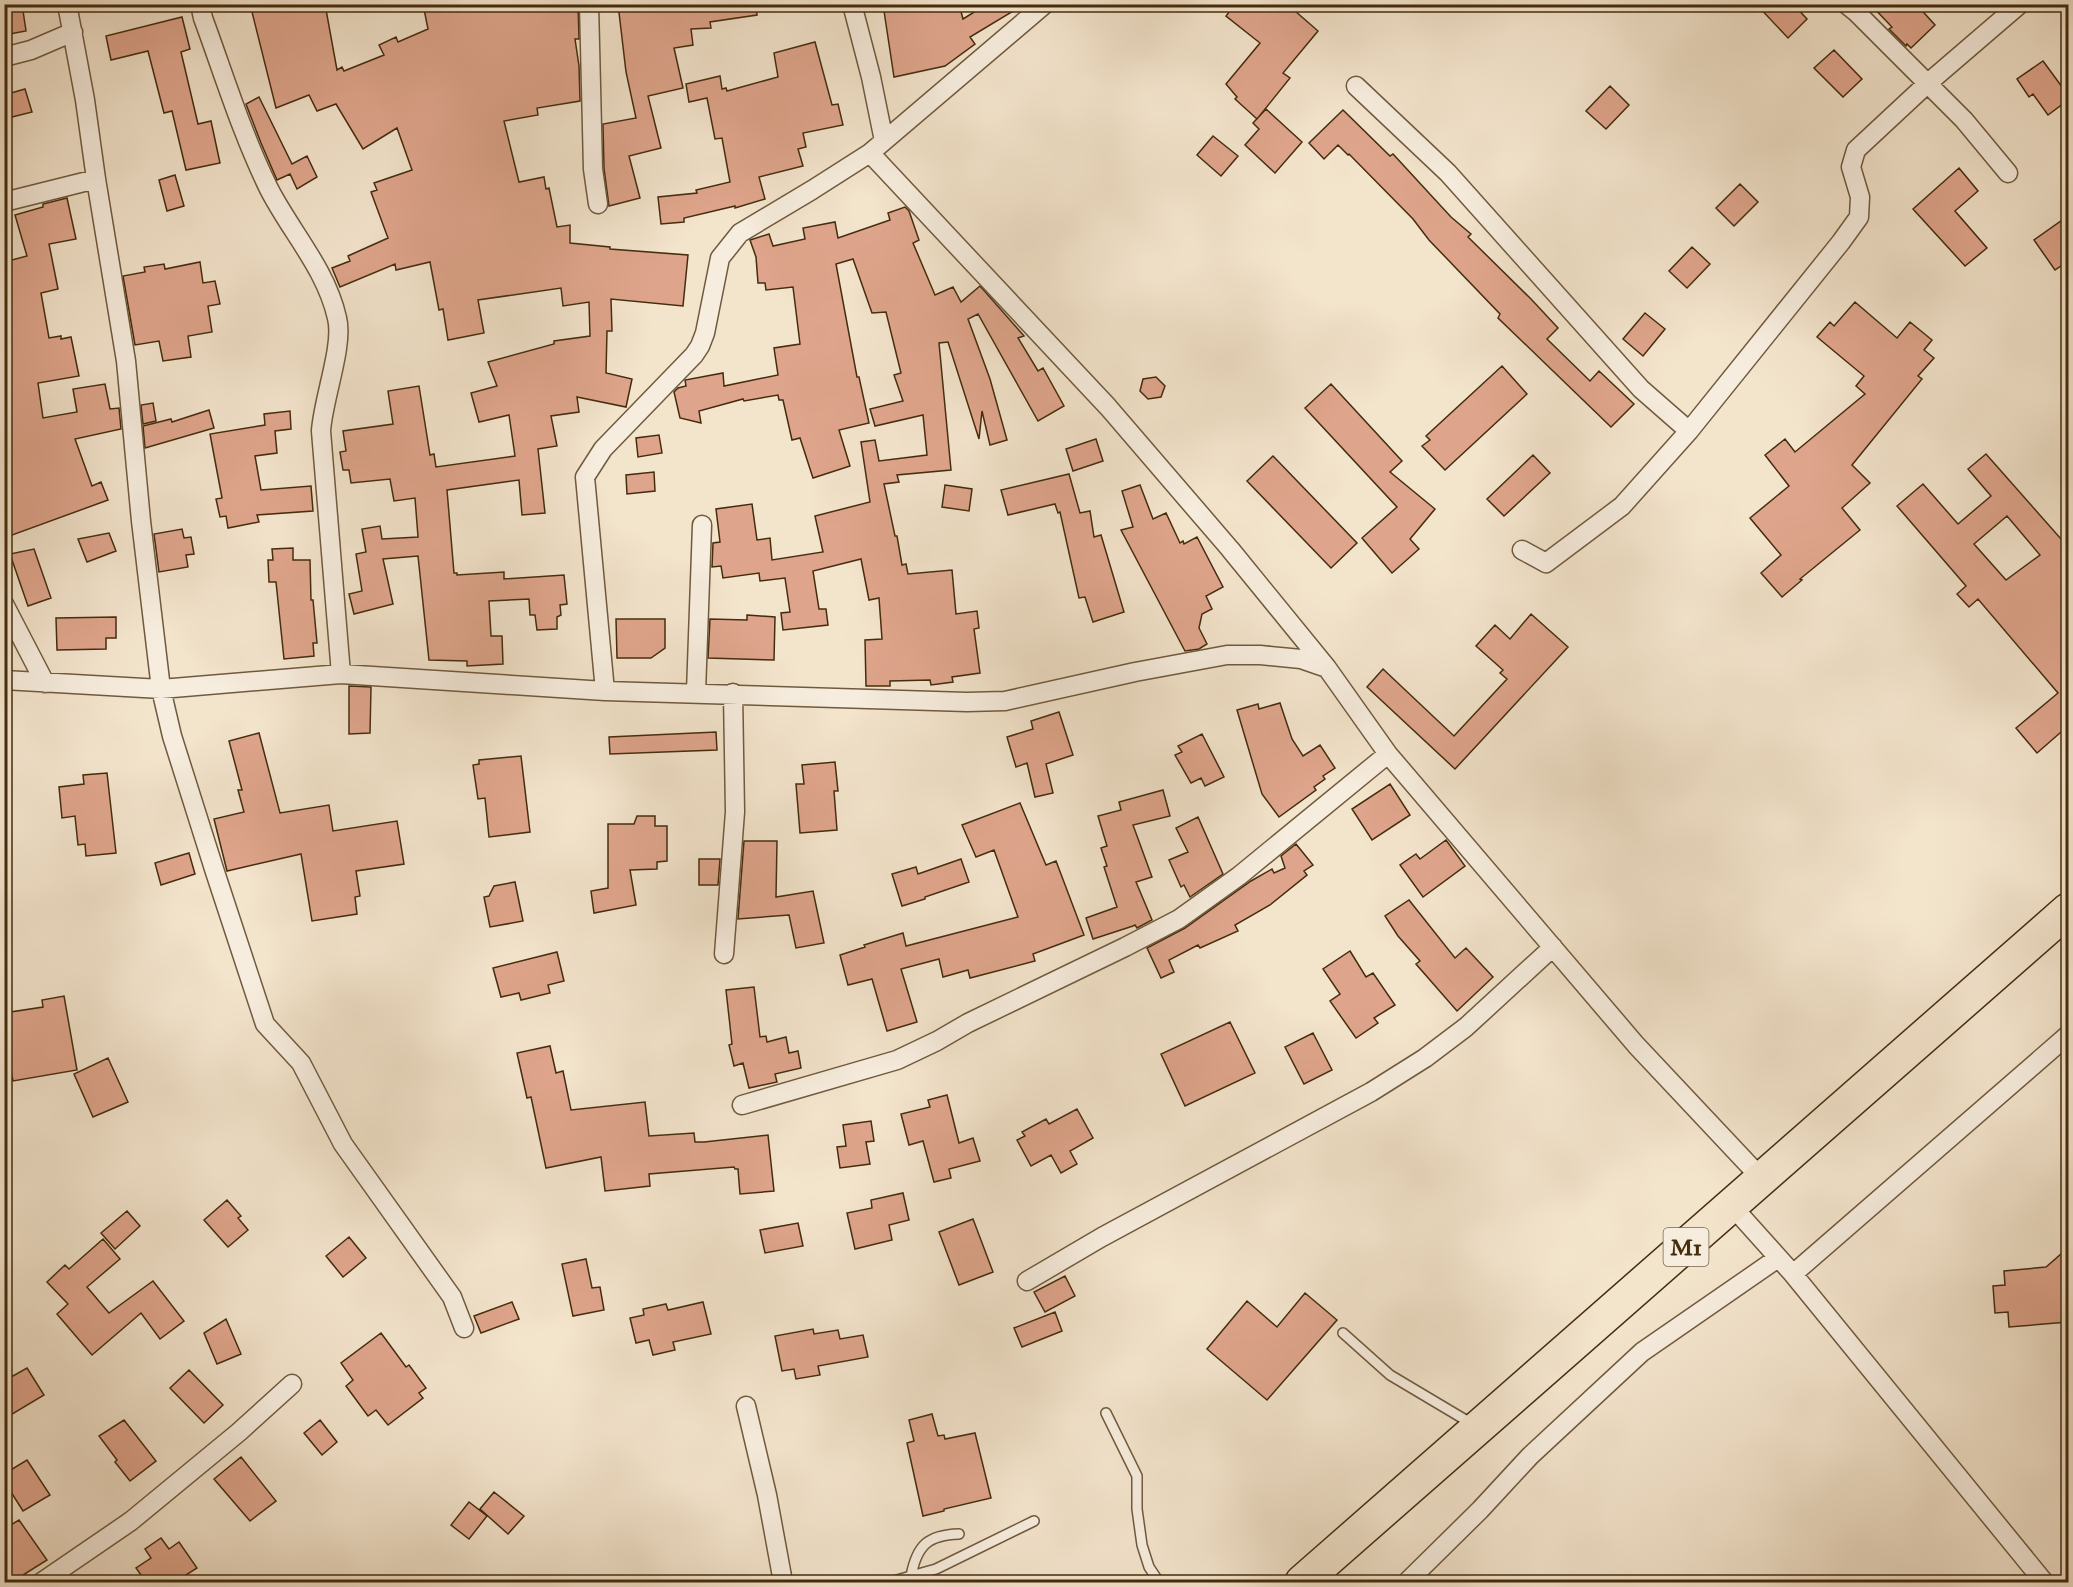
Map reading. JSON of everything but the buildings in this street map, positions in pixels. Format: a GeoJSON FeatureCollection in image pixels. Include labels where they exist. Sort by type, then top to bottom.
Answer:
{"type":"FeatureCollection","features":[{"type":"Feature","properties":{"kind":"highway","name":"M1"},"geometry":{"type":"LineString","coordinates":[[1302,1582],[2068,910]]}},
{"type":"Feature","properties":{"kind":"street"},"geometry":{"type":"LineString","coordinates":[[67,4],[126,361],[141,521],[161,689],[172,736],[265,1024],[300,1063],[343,1144],[452,1297],[464,1328]]}},
{"type":"Feature","properties":{"kind":"street"},"geometry":{"type":"LineString","coordinates":[[200,4],[203,18],[253,153],[270,190],[309,252],[326,286],[338,319],[337,341],[322,414],[321,431],[341,674]]}},
{"type":"Feature","properties":{"kind":"street"},"geometry":{"type":"LineString","coordinates":[[589,4],[593,169],[598,204]]}},
{"type":"Feature","properties":{"kind":"street"},"geometry":{"type":"LineString","coordinates":[[852,4],[871,76],[877,147],[1108,407],[1230,549],[1327,668],[1388,754],[1636,1045],[1762,1179]]}},
{"type":"Feature","properties":{"kind":"street"},"geometry":{"type":"LineString","coordinates":[[605,691],[585,477],[603,448],[694,356],[705,333],[720,258],[740,233],[812,190],[877,147],[1045,4]]}},
{"type":"Feature","properties":{"kind":"street"},"geometry":{"type":"LineString","coordinates":[[1846,4],[1964,120],[2008,173]]}},
{"type":"Feature","properties":{"kind":"street"},"geometry":{"type":"LineString","coordinates":[[1522,550],[1546,563],[1622,506],[1689,431],[1859,217],[1860,197],[1851,167],[1856,150],[1928,83],[2020,4]]}},
{"type":"Feature","properties":{"kind":"street"},"geometry":{"type":"LineString","coordinates":[[4,57],[31,50],[73,32]]}},
{"type":"Feature","properties":{"kind":"street"},"geometry":{"type":"LineString","coordinates":[[1356,86],[1448,173],[1641,389],[1689,431]]}},
{"type":"Feature","properties":{"kind":"street"},"geometry":{"type":"LineString","coordinates":[[4,202],[96,179]]}},
{"type":"Feature","properties":{"kind":"street"},"geometry":{"type":"LineString","coordinates":[[696,692],[702,525]]}},
{"type":"Feature","properties":{"kind":"street"},"geometry":{"type":"LineString","coordinates":[[4,604],[45,683]]}},
{"type":"Feature","properties":{"kind":"street"},"geometry":{"type":"LineString","coordinates":[[4,680],[161,689],[341,674],[605,691],[733,693],[967,702],[1005,701],[1135,672],[1227,655],[1260,655],[1300,659],[1327,668]]}},
{"type":"Feature","properties":{"kind":"street"},"geometry":{"type":"LineString","coordinates":[[724,954],[735,812],[733,693]]}},
{"type":"Feature","properties":{"kind":"street"},"geometry":{"type":"LineString","coordinates":[[742,1105],[897,1060],[1179,919],[1239,876],[1388,754]]}},
{"type":"Feature","properties":{"kind":"street"},"geometry":{"type":"LineString","coordinates":[[1027,1281],[1102,1237],[1371,1092],[1425,1058],[1466,1027],[1552,947]]}},
{"type":"Feature","properties":{"kind":"street"},"geometry":{"type":"LineString","coordinates":[[1793,1274],[2068,1035]]}},
{"type":"Feature","properties":{"kind":"street"},"geometry":{"type":"LineString","coordinates":[[1732,1206],[1793,1274],[2044,1582]]}},
{"type":"Feature","properties":{"kind":"street"},"geometry":{"type":"LineString","coordinates":[[1407,1582],[1480,1510],[1530,1456],[1642,1352],[1778,1258]]}},
{"type":"Feature","properties":{"kind":"street"},"geometry":{"type":"LineString","coordinates":[[42,1582],[131,1521],[239,1432],[292,1384]]}},
{"type":"Feature","properties":{"kind":"street"},"geometry":{"type":"LineString","coordinates":[[746,1406],[767,1495],[783,1582]]}},
{"type":"Feature","properties":{"kind":"lane"},"geometry":{"type":"LineString","coordinates":[[1343,1333],[1390,1375],[1479,1428]]}},
{"type":"Feature","properties":{"kind":"lane"},"geometry":{"type":"LineString","coordinates":[[1106,1413],[1137,1476],[1137,1509],[1142,1545],[1149,1567],[1159,1582]]}},
{"type":"Feature","properties":{"kind":"lane"},"geometry":{"type":"LineString","coordinates":[[890,1582],[936,1569],[1034,1521]]}},
{"type":"Feature","properties":{"kind":"lane"},"geometry":{"type":"LineString","coordinates":[[911,1576],[914,1560],[926,1542],[941,1535],[959,1534]]}}]}
